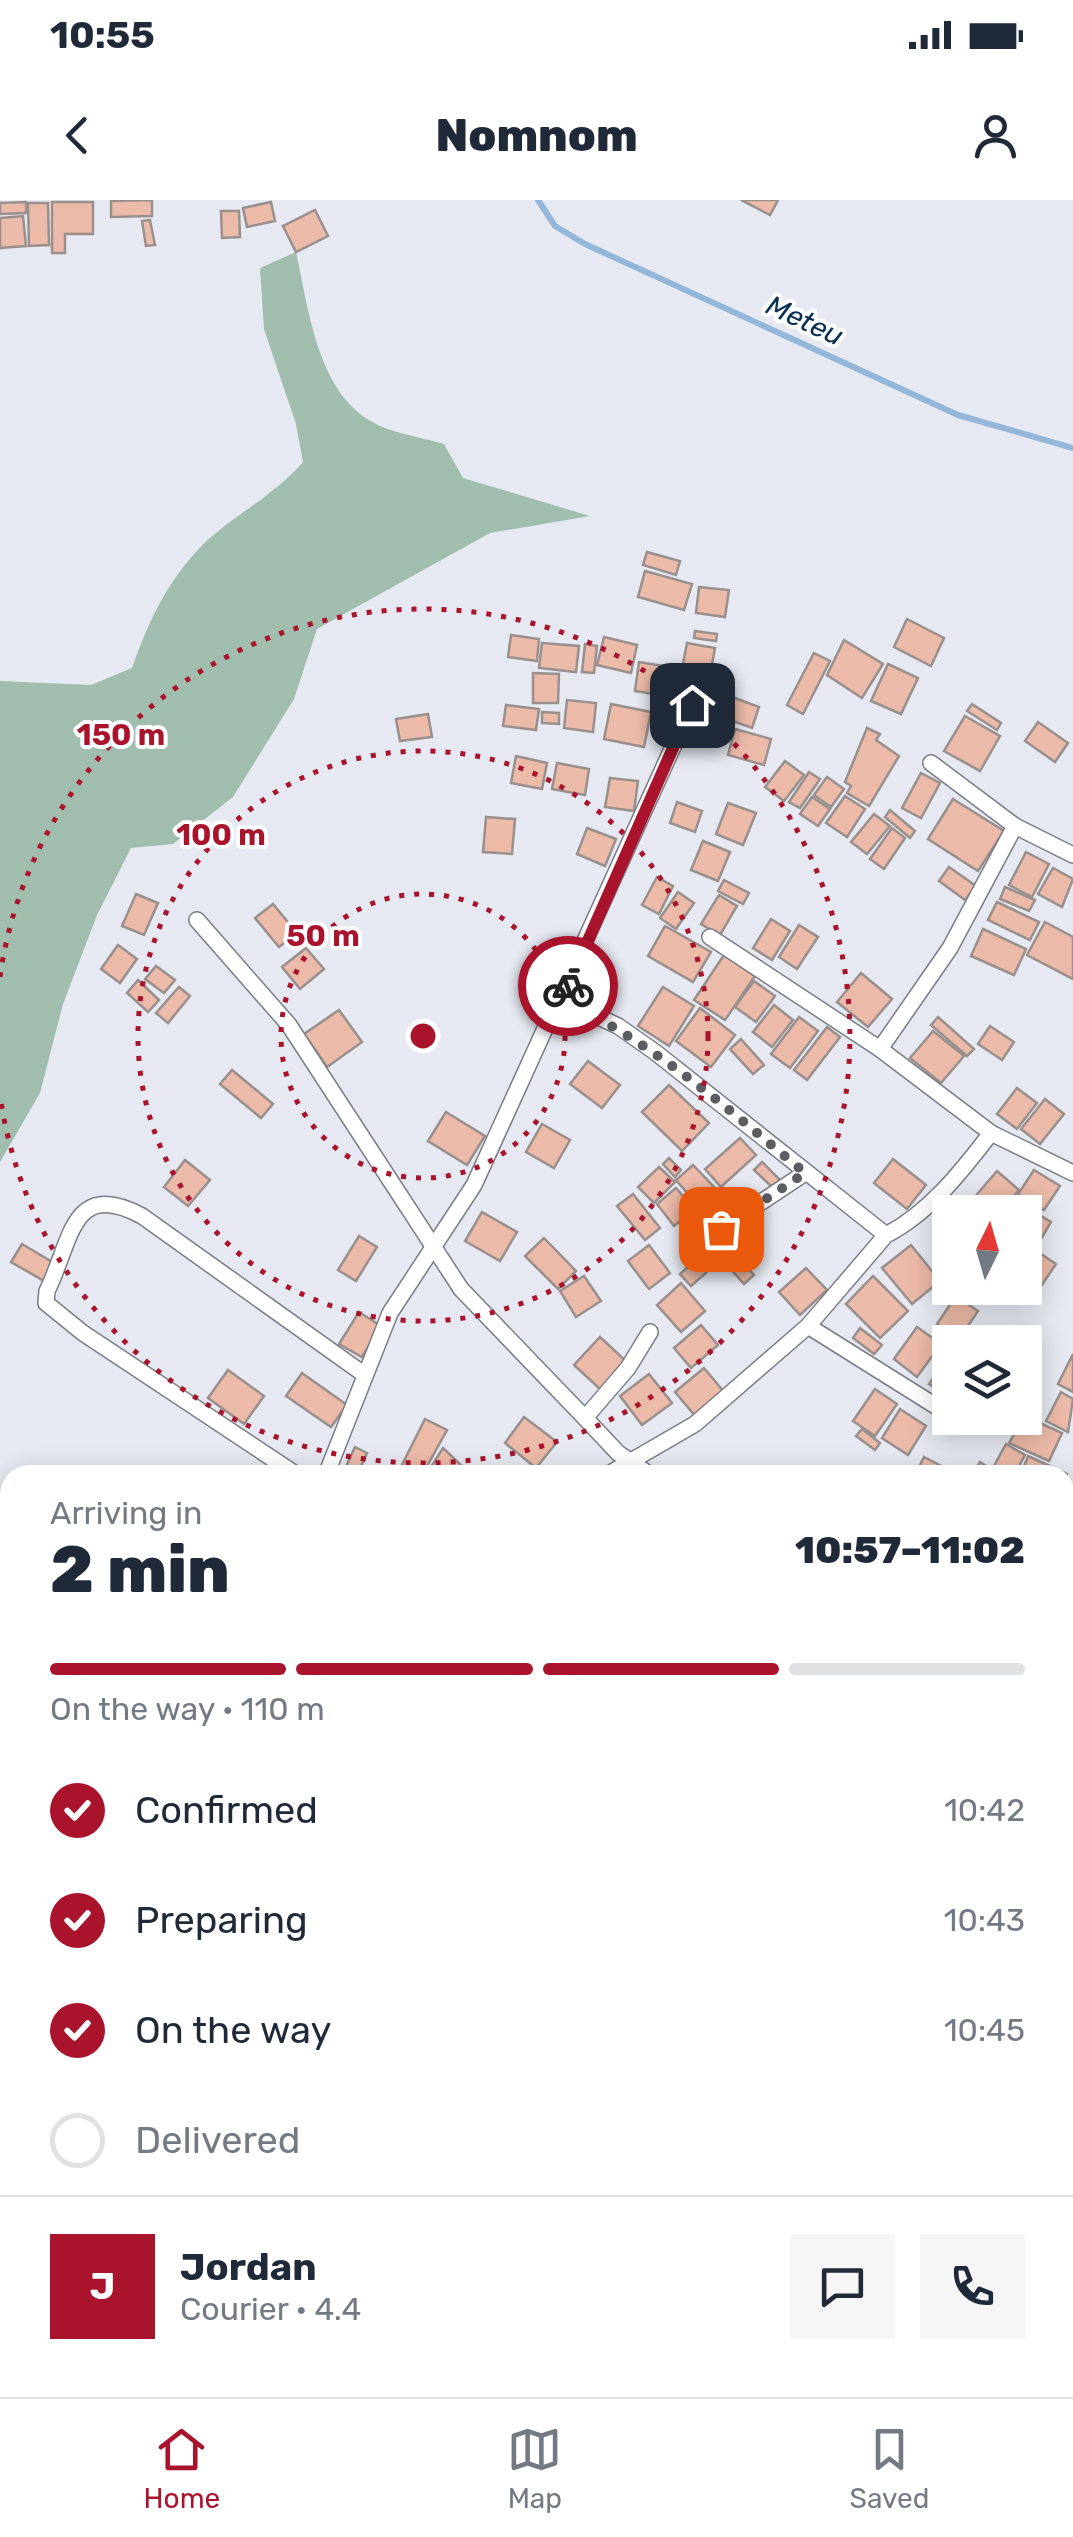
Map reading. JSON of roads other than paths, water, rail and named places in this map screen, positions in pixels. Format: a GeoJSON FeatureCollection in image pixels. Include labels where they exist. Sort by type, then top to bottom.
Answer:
{"type":"FeatureCollection","features":[{"type":"Feature","properties":{"kind":"street"},"geometry":{"type":"LineString","coordinates":[[330,1465],[390,1313],[474,1185],[562,1000],[692,705]]}},
{"type":"Feature","properties":{"kind":"street"},"geometry":{"type":"LineString","coordinates":[[931,763],[1015,826],[1073,855]]}},
{"type":"Feature","properties":{"kind":"street"},"geometry":{"type":"LineString","coordinates":[[880,1049],[950,948],[1015,826]]}},
{"type":"Feature","properties":{"kind":"street"},"geometry":{"type":"LineString","coordinates":[[197,920],[288,1025],[432,1250],[461,1288],[618,1453],[637,1465]]}},
{"type":"Feature","properties":{"kind":"street"},"geometry":{"type":"LineString","coordinates":[[710,937],[880,1049],[991,1133],[1073,1174]]}},
{"type":"Feature","properties":{"kind":"street"},"geometry":{"type":"LineString","coordinates":[[562,1000],[618,1026],[655,1052],[886,1235]]}},
{"type":"Feature","properties":{"kind":"street"},"geometry":{"type":"LineString","coordinates":[[625,1465],[695,1424],[808,1326],[886,1235],[901,1228],[961,1172],[991,1133]]}},
{"type":"Feature","properties":{"kind":"street"},"geometry":{"type":"LineString","coordinates":[[721,1229],[805,1173]]}},
{"type":"Feature","properties":{"kind":"street"},"geometry":{"type":"LineString","coordinates":[[281,1465],[46,1304],[46,1292],[84,1210],[97,1202],[108,1202],[142,1216],[365,1375]]}},
{"type":"Feature","properties":{"kind":"street"},"geometry":{"type":"LineString","coordinates":[[808,1326],[932,1404]]}},
{"type":"Feature","properties":{"kind":"street"},"geometry":{"type":"LineString","coordinates":[[585,1418],[628,1368],[650,1332]]}},
{"type":"Feature","properties":{"kind":"waterway","name":"Meteu"},"geometry":{"type":"LineString","coordinates":[[538,200],[555,226],[585,244],[958,415],[1073,448]]}}]}
